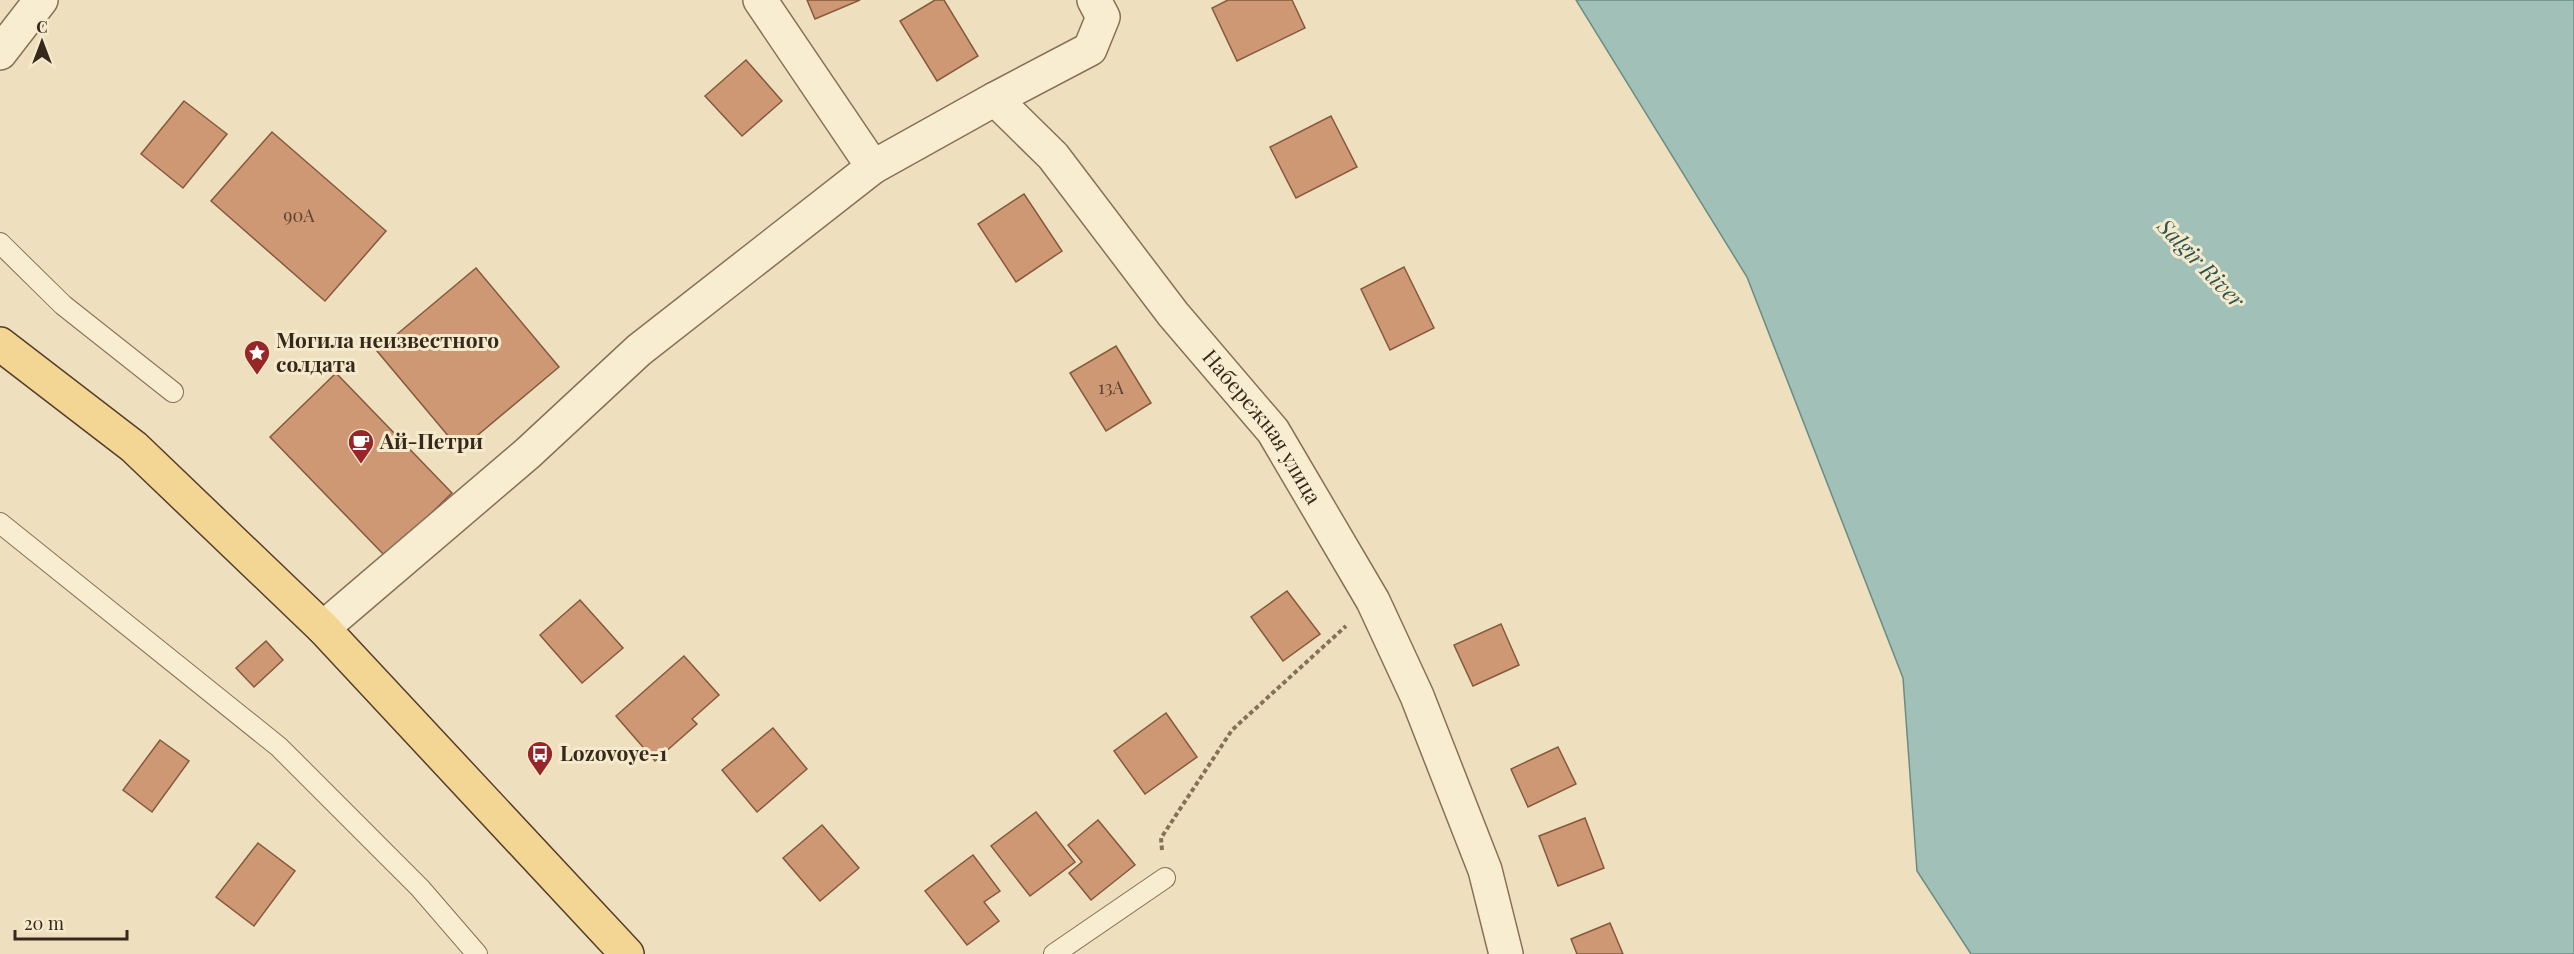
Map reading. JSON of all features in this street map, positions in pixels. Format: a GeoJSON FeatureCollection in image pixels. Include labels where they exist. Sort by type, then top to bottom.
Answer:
{"type":"FeatureCollection","features":[{"type":"Feature","properties":{"kind":"main road"},"geometry":{"type":"LineString","coordinates":[[0,344],[134,447],[323,628],[627,954]]}},
{"type":"Feature","properties":{"kind":"street"},"geometry":{"type":"LineString","coordinates":[[0,53],[41,0]]}},
{"type":"Feature","properties":{"kind":"street"},"geometry":{"type":"LineString","coordinates":[[760,0],[873,167]]}},
{"type":"Feature","properties":{"kind":"street"},"geometry":{"type":"LineString","coordinates":[[323,628],[528,453],[639,350],[873,167],[1090,49],[1103,17],[1094,0]]}},
{"type":"Feature","properties":{"kind":"street","name":"Набережная улица"},"geometry":{"type":"LineString","coordinates":[[995,99],[1053,156],[1173,314],[1273,430],[1374,601],[1417,696],[1485,870],[1506,954]]}},
{"type":"Feature","properties":{"kind":"lane"},"geometry":{"type":"LineString","coordinates":[[0,243],[63,305],[173,392]]}},
{"type":"Feature","properties":{"kind":"lane"},"geometry":{"type":"LineString","coordinates":[[0,523],[279,747],[420,888],[477,954]]}},
{"type":"Feature","properties":{"kind":"lane"},"geometry":{"type":"LineString","coordinates":[[1054,954],[1165,878]]}},
{"type":"Feature","properties":{"kind":"path"},"geometry":{"type":"LineString","coordinates":[[1165,878],[1161,838],[1232,730],[1374,601]]}},
{"type":"Feature","properties":{"kind":"water","name":"Salgir River"},"geometry":{"type":"Polygon","coordinates":[[[1576,0],[2574,0],[2574,954],[1971,954],[1917,871],[1903,678],[1747,277],[1576,0]]]}},
{"type":"Feature","properties":{"kind":"building"},"geometry":{"type":"Polygon","coordinates":[[[807,0],[860,0],[815,19],[807,0]]]}},
{"type":"Feature","properties":{"kind":"building"},"geometry":{"type":"Polygon","coordinates":[[[935,0],[944,0],[978,56],[937,81],[900,21],[935,0]]]}},
{"type":"Feature","properties":{"kind":"building"},"geometry":{"type":"Polygon","coordinates":[[[1228,0],[1292,0],[1305,28],[1237,61],[1212,8],[1228,0]]]}},
{"type":"Feature","properties":{"kind":"building"},"geometry":{"type":"Polygon","coordinates":[[[746,60],[782,101],[742,136],[705,96],[746,60]]]}},
{"type":"Feature","properties":{"kind":"building"},"geometry":{"type":"Polygon","coordinates":[[[184,101],[227,134],[183,188],[141,154],[184,101]]]}},
{"type":"Feature","properties":{"kind":"building"},"geometry":{"type":"Polygon","coordinates":[[[1331,116],[1357,167],[1296,198],[1270,147],[1331,116]]]}},
{"type":"Feature","properties":{"kind":"building"},"geometry":{"type":"Polygon","coordinates":[[[272,132],[386,231],[325,301],[211,201],[272,132]]]}},
{"type":"Feature","properties":{"kind":"building"},"geometry":{"type":"Polygon","coordinates":[[[1024,194],[1062,251],[1016,282],[978,224],[1024,194]]]}},
{"type":"Feature","properties":{"kind":"building"},"geometry":{"type":"Polygon","coordinates":[[[1404,267],[1434,328],[1390,350],[1361,289],[1404,267]]]}},
{"type":"Feature","properties":{"kind":"building"},"geometry":{"type":"Polygon","coordinates":[[[476,268],[559,367],[460,450],[377,351],[476,268]]]}},
{"type":"Feature","properties":{"kind":"building"},"geometry":{"type":"Polygon","coordinates":[[[1116,346],[1151,403],[1106,431],[1070,373],[1116,346]]]}},
{"type":"Feature","properties":{"kind":"building","name":"Ай-Петри"},"geometry":{"type":"Polygon","coordinates":[[[336,373],[452,493],[386,557],[270,437],[336,373]]]}},
{"type":"Feature","properties":{"kind":"building"},"geometry":{"type":"Polygon","coordinates":[[[1287,591],[1320,634],[1283,661],[1251,617],[1287,591]]]}},
{"type":"Feature","properties":{"kind":"building"},"geometry":{"type":"Polygon","coordinates":[[[580,600],[623,648],[582,683],[540,635],[580,600]]]}},
{"type":"Feature","properties":{"kind":"building"},"geometry":{"type":"Polygon","coordinates":[[[1501,624],[1519,665],[1473,686],[1454,645],[1501,624]]]}},
{"type":"Feature","properties":{"kind":"building"},"geometry":{"type":"Polygon","coordinates":[[[266,641],[283,660],[254,687],[236,668],[266,641]]]}},
{"type":"Feature","properties":{"kind":"building"},"geometry":{"type":"Polygon","coordinates":[[[684,656],[719,695],[692,719],[697,724],[655,761],[616,716],[684,656]]]}},
{"type":"Feature","properties":{"kind":"building"},"geometry":{"type":"Polygon","coordinates":[[[1166,713],[1197,757],[1145,794],[1114,751],[1166,713]]]}},
{"type":"Feature","properties":{"kind":"building"},"geometry":{"type":"Polygon","coordinates":[[[773,728],[807,769],[757,812],[722,770],[773,728]]]}},
{"type":"Feature","properties":{"kind":"building"},"geometry":{"type":"Polygon","coordinates":[[[160,740],[189,761],[152,812],[123,790],[160,740]]]}},
{"type":"Feature","properties":{"kind":"building"},"geometry":{"type":"Polygon","coordinates":[[[1558,747],[1576,784],[1528,807],[1511,769],[1558,747]]]}},
{"type":"Feature","properties":{"kind":"building"},"geometry":{"type":"Polygon","coordinates":[[[1036,812],[1075,862],[1030,896],[991,846],[1036,812]]]}},
{"type":"Feature","properties":{"kind":"building"},"geometry":{"type":"Polygon","coordinates":[[[1585,818],[1604,868],[1558,886],[1539,836],[1585,818]]]}},
{"type":"Feature","properties":{"kind":"building"},"geometry":{"type":"Polygon","coordinates":[[[1098,820],[1135,865],[1091,900],[1069,873],[1082,862],[1068,845],[1098,820]]]}},
{"type":"Feature","properties":{"kind":"building"},"geometry":{"type":"Polygon","coordinates":[[[822,825],[859,868],[820,901],[783,858],[822,825]]]}},
{"type":"Feature","properties":{"kind":"building"},"geometry":{"type":"Polygon","coordinates":[[[258,843],[295,871],[254,926],[216,897],[258,843]]]}},
{"type":"Feature","properties":{"kind":"building"},"geometry":{"type":"Polygon","coordinates":[[[973,855],[1000,891],[984,902],[999,921],[967,945],[925,891],[973,855]]]}},
{"type":"Feature","properties":{"kind":"building"},"geometry":{"type":"Polygon","coordinates":[[[1610,923],[1623,954],[1577,954],[1571,939],[1610,923]]]}},
{"type":"Feature","properties":{"kind":"place","name":"Могила неизвестного солдата"},"geometry":{"type":"Point","coordinates":[257,376]}},
{"type":"Feature","properties":{"kind":"place","name":"Ай-Петри"},"geometry":{"type":"Point","coordinates":[361,465]}},
{"type":"Feature","properties":{"kind":"place","name":"Lozovoye-1"},"geometry":{"type":"Point","coordinates":[540,777]}}]}
